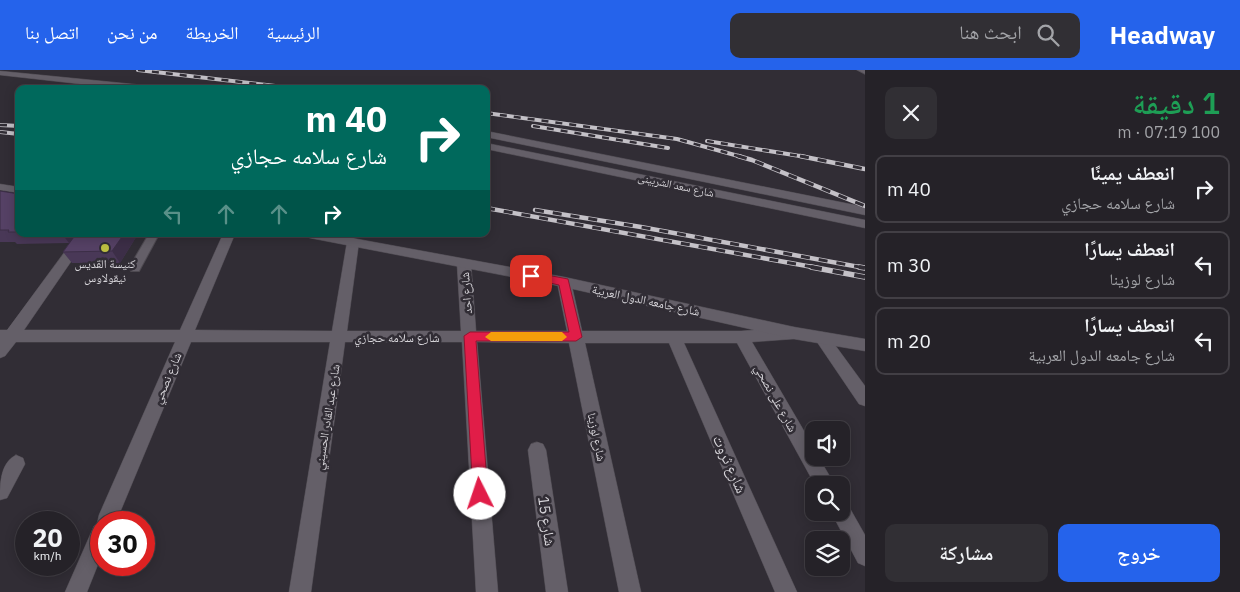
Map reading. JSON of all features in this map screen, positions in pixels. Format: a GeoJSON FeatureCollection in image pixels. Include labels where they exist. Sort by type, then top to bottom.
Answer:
{"type":"FeatureCollection","features":[{"type":"Feature","properties":{"kind":"street"},"geometry":{"type":"LineString","coordinates":[[860,70],[865,72]]}},
{"type":"Feature","properties":{"kind":"street"},"geometry":{"type":"LineString","coordinates":[[0,74],[113,85]]}},
{"type":"Feature","properties":{"kind":"street"},"geometry":{"type":"LineString","coordinates":[[0,80],[48,85]]}},
{"type":"Feature","properties":{"kind":"street","name":"شارع سعد الشربينى"},"geometry":{"type":"LineString","coordinates":[[490,135],[865,210]]}},
{"type":"Feature","properties":{"kind":"street","name":"شارع سعد الشربينى"},"geometry":{"type":"LineString","coordinates":[[490,147],[865,224]]}},
{"type":"Feature","properties":{"kind":"street"},"geometry":{"type":"LineString","coordinates":[[0,187],[15,189]]}},
{"type":"Feature","properties":{"kind":"street"},"geometry":{"type":"LineString","coordinates":[[0,352],[6,336],[82,237]]}},
{"type":"Feature","properties":{"kind":"street","name":"شارع نصحي"},"geometry":{"type":"LineString","coordinates":[[111,511],[228,237]]}},
{"type":"Feature","properties":{"kind":"street","name":"شارع جامعه الدول العربية"},"geometry":{"type":"LineString","coordinates":[[326,237],[564,282],[794,333],[865,345]]}},
{"type":"Feature","properties":{"kind":"street","name":"شارع عبد القادر الحسيني"},"geometry":{"type":"LineString","coordinates":[[300,592],[353,242]]}},
{"type":"Feature","properties":{"kind":"street","name":"شارع احد"},"geometry":{"type":"LineString","coordinates":[[464,264],[488,592]]}},
{"type":"Feature","properties":{"kind":"street","name":"شارع لوزينا"},"geometry":{"type":"LineString","coordinates":[[564,282],[630,592]]}},
{"type":"Feature","properties":{"kind":"street","name":"شارع سلامه حجازي"},"geometry":{"type":"LineString","coordinates":[[6,336],[741,337],[794,333]]}},
{"type":"Feature","properties":{"kind":"street","name":"شارع ثروت"},"geometry":{"type":"LineString","coordinates":[[674,337],[786,592]]}},
{"type":"Feature","properties":{"kind":"street","name":"شارع على نصحي"},"geometry":{"type":"LineString","coordinates":[[741,337],[820,476]]}},
{"type":"Feature","properties":{"kind":"street"},"geometry":{"type":"LineString","coordinates":[[822,338],[865,399]]}},
{"type":"Feature","properties":{"kind":"street","name":"شارع 15"},"geometry":{"type":"LineString","coordinates":[[537,450],[557,592]]}},
{"type":"Feature","properties":{"kind":"street"},"geometry":{"type":"LineString","coordinates":[[0,492],[16,464]]}},
{"type":"Feature","properties":{"kind":"street"},"geometry":{"type":"LineString","coordinates":[[846,521],[865,556]]}},
{"type":"Feature","properties":{"kind":"street"},"geometry":{"type":"LineString","coordinates":[[76,592],[90,559]]}},
{"type":"Feature","properties":{"kind":"lane"},"geometry":{"type":"LineString","coordinates":[[135,268],[152,237]]}},
{"type":"Feature","properties":{"kind":"building"},"geometry":{"type":"Polygon","coordinates":[[[0,191],[15,193],[15,232],[0,230],[0,191]]]}},
{"type":"Feature","properties":{"kind":"building"},"geometry":{"type":"Polygon","coordinates":[[[74,237],[122,237],[112,251],[63,252],[74,237]]]}},
{"type":"Feature","properties":{"kind":"railway"},"geometry":{"type":"LineString","coordinates":[[138,70],[267,85]]}},
{"type":"Feature","properties":{"kind":"railway"},"geometry":{"type":"LineString","coordinates":[[490,114],[677,139],[742,157]]}},
{"type":"Feature","properties":{"kind":"railway"},"geometry":{"type":"LineString","coordinates":[[0,125],[15,126]]}},
{"type":"Feature","properties":{"kind":"railway"},"geometry":{"type":"LineString","coordinates":[[533,126],[668,148]]}},
{"type":"Feature","properties":{"kind":"railway"},"geometry":{"type":"LineString","coordinates":[[0,132],[15,134]]}},
{"type":"Feature","properties":{"kind":"railway"},"geometry":{"type":"LineString","coordinates":[[707,141],[801,156]]}},
{"type":"Feature","properties":{"kind":"railway"},"geometry":{"type":"LineString","coordinates":[[738,156],[865,206]]}},
{"type":"Feature","properties":{"kind":"railway"},"geometry":{"type":"LineString","coordinates":[[801,156],[806,157]]}},
{"type":"Feature","properties":{"kind":"railway"},"geometry":{"type":"LineString","coordinates":[[801,156],[865,169]]}},
{"type":"Feature","properties":{"kind":"railway"},"geometry":{"type":"LineString","coordinates":[[490,209],[818,268]]}},
{"type":"Feature","properties":{"kind":"railway"},"geometry":{"type":"LineString","coordinates":[[535,210],[641,227],[865,268],[859,267]]}},
{"type":"Feature","properties":{"kind":"railway"},"geometry":{"type":"LineString","coordinates":[[811,267],[865,277]]}},
{"type":"Feature","properties":{"kind":"slow traffic"},"geometry":{"type":"LineString","coordinates":[[491,337],[562,337]]}},
{"type":"Feature","properties":{"kind":"place","name":"كنيسة القديس نيقولاوس"},"geometry":{"type":"Point","coordinates":[105,248]}},
{"type":"Feature","properties":{"kind":"route"},"geometry":{"type":"LineString","coordinates":[[480,494],[470,336],[576,337],[564,282],[531,276]]}}]}
